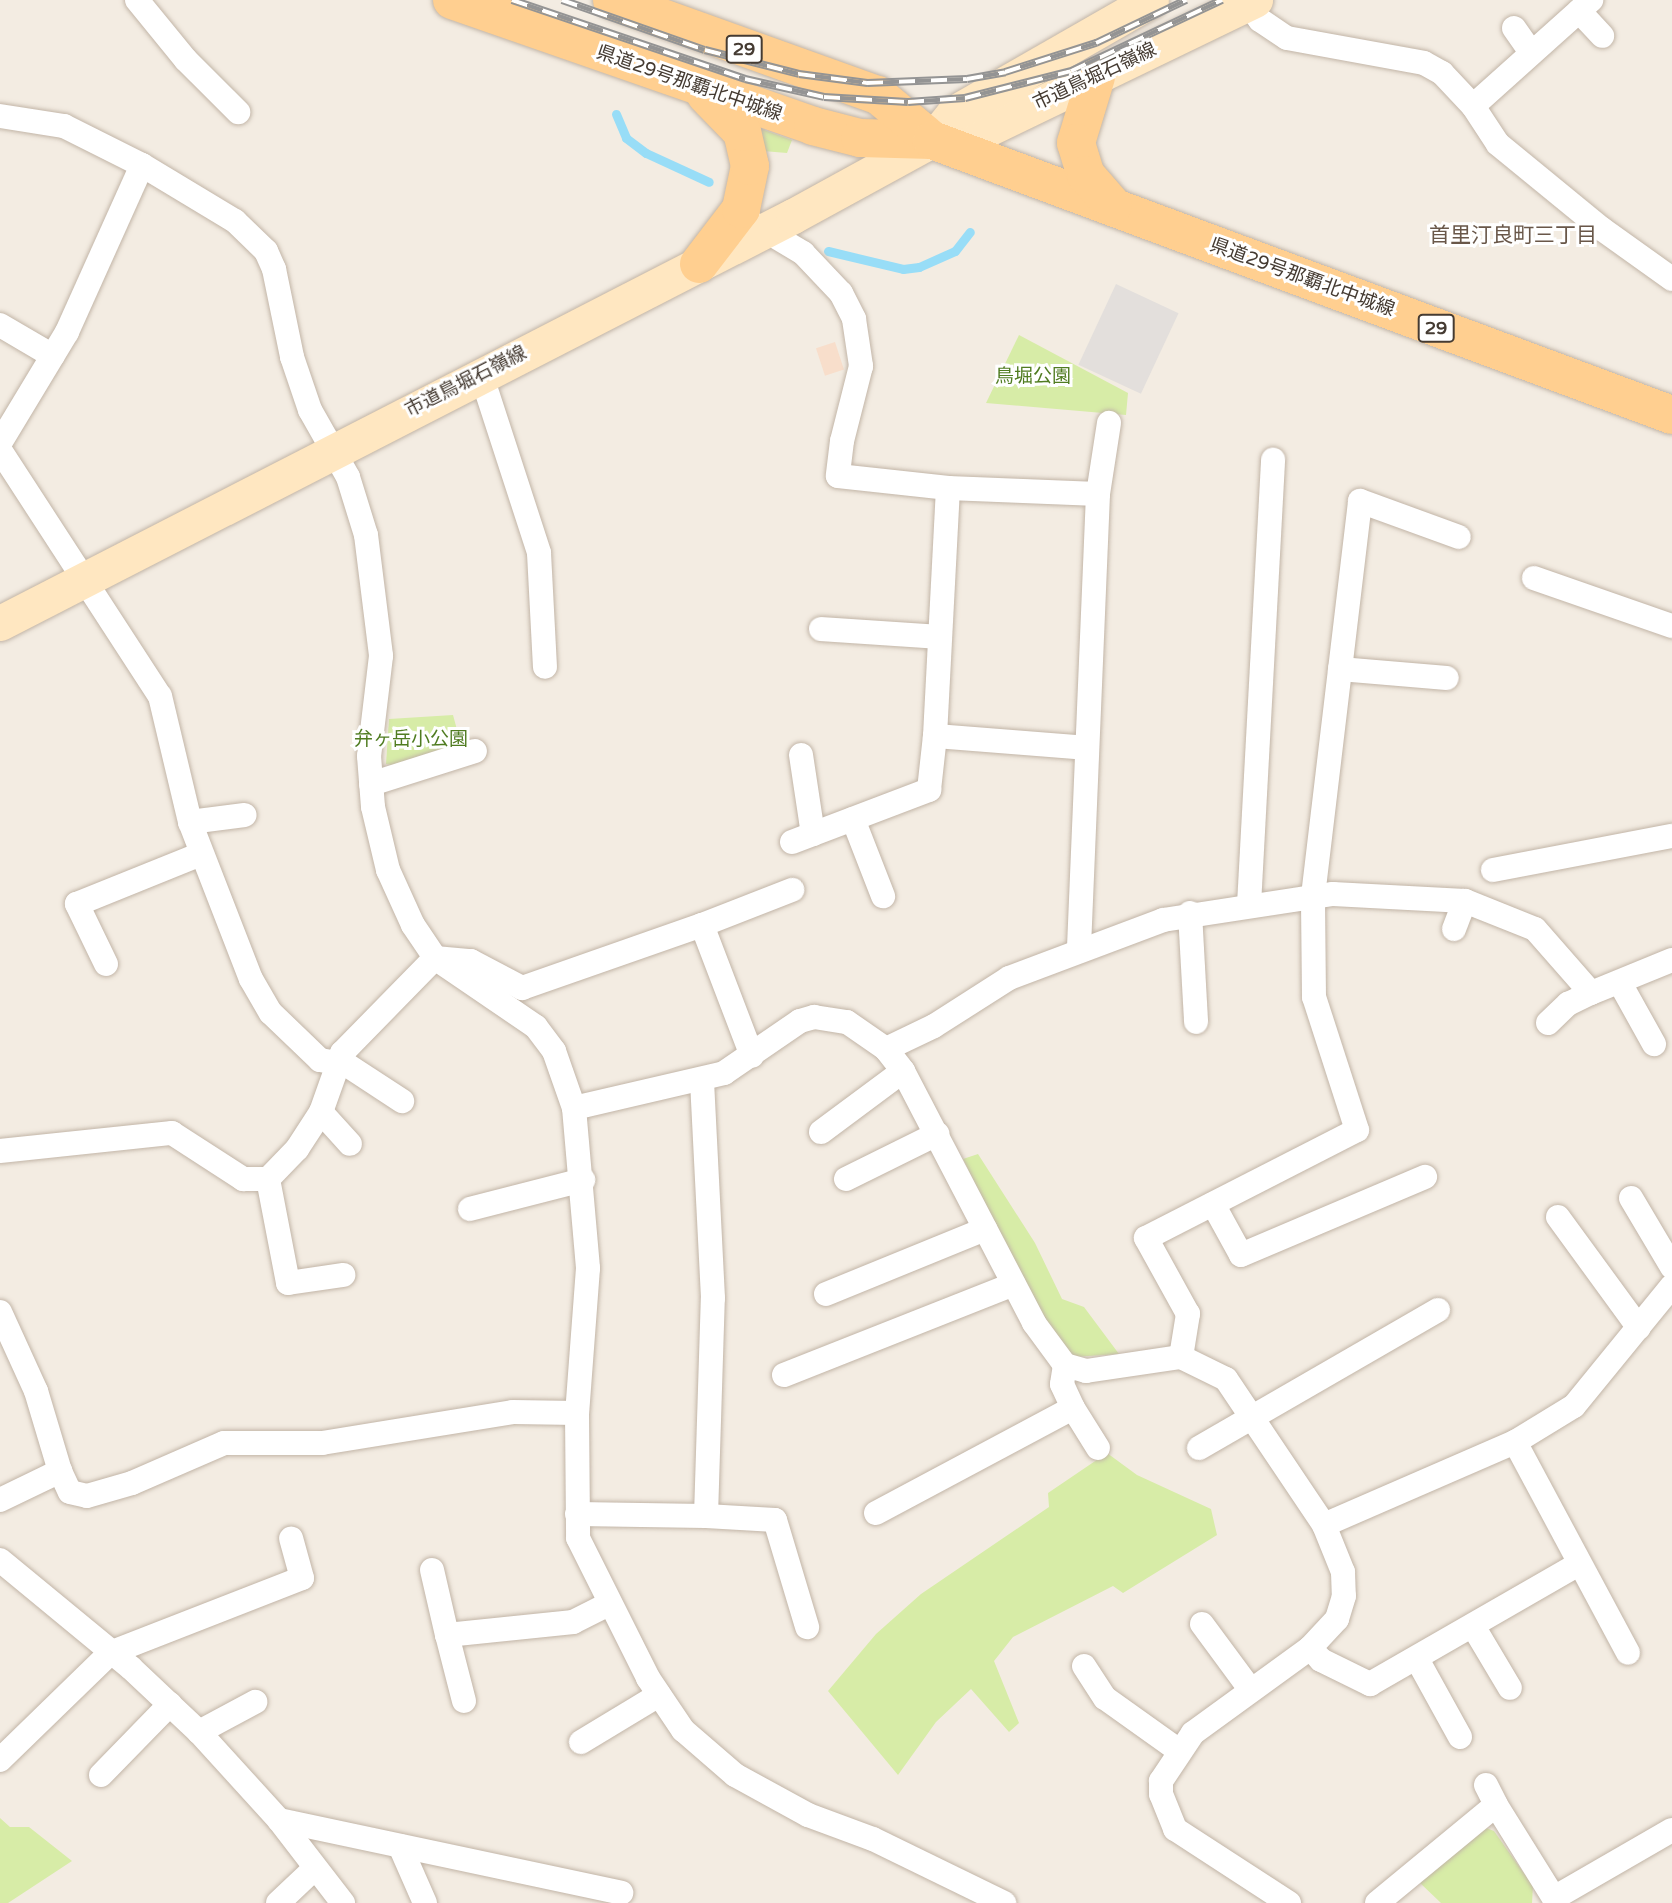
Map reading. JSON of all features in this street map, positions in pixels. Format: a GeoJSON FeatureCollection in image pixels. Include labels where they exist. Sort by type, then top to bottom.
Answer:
{"type":"FeatureCollection","features":[{"type":"Feature","properties":{"kind":"main road","name":"県道29号那覇北中城線"},"geometry":{"type":"LineString","coordinates":[[452,0],[692,85],[860,138],[932,141],[1672,415]]}},
{"type":"Feature","properties":{"kind":"main road","name":"県道29号那覇北中城線"},"geometry":{"type":"LineString","coordinates":[[612,0],[831,82],[878,95],[932,141]]}},
{"type":"Feature","properties":{"kind":"main road"},"geometry":{"type":"LineString","coordinates":[[1096,77],[1076,144],[1086,175],[1113,206]]}},
{"type":"Feature","properties":{"kind":"main road"},"geometry":{"type":"LineString","coordinates":[[692,85],[723,108],[742,132],[750,166],[751,220],[699,264]]}},
{"type":"Feature","properties":{"kind":"street"},"geometry":{"type":"LineString","coordinates":[[137,0],[186,60],[238,112]]}},
{"type":"Feature","properties":{"kind":"street","name":"市道鳥堀石嶺線"},"geometry":{"type":"LineString","coordinates":[[932,141],[954,113],[1145,1]]}},
{"type":"Feature","properties":{"kind":"street"},"geometry":{"type":"LineString","coordinates":[[1252,2],[1260,20],[1287,38],[1424,63],[1442,73],[1473,106],[1499,144],[1535,176],[1672,279]]}},
{"type":"Feature","properties":{"kind":"street","name":"市道鳥堀石嶺線"},"geometry":{"type":"LineString","coordinates":[[751,220],[932,141],[967,139],[1252,2]]}},
{"type":"Feature","properties":{"kind":"street"},"geometry":{"type":"LineString","coordinates":[[1473,106],[1585,6],[1602,36]]}},
{"type":"Feature","properties":{"kind":"street"},"geometry":{"type":"LineString","coordinates":[[1514,28],[1531,52]]}},
{"type":"Feature","properties":{"kind":"street"},"geometry":{"type":"LineString","coordinates":[[0,116],[64,126],[142,164],[235,221],[266,251],[274,269],[296,370],[310,410],[334,450],[360,509],[381,656],[371,726],[371,784],[388,870],[413,925],[435,958],[536,1027],[554,1051],[574,1108],[583,1180],[588,1268],[577,1413],[577,1514],[584,1555],[659,1695],[683,1730],[735,1775],[808,1815],[873,1839],[1004,1903]]}},
{"type":"Feature","properties":{"kind":"street"},"geometry":{"type":"LineString","coordinates":[[0,443],[53,356],[142,164]]}},
{"type":"Feature","properties":{"kind":"street"},"geometry":{"type":"LineString","coordinates":[[751,220],[803,253],[841,293],[854,319],[861,366],[842,441],[838,476],[948,488],[1098,494]]}},
{"type":"Feature","properties":{"kind":"street","name":"市道鳥堀石嶺線"},"geometry":{"type":"LineString","coordinates":[[0,622],[699,264]]}},
{"type":"Feature","properties":{"kind":"street"},"geometry":{"type":"LineString","coordinates":[[0,325],[53,356]]}},
{"type":"Feature","properties":{"kind":"street"},"geometry":{"type":"LineString","coordinates":[[481,374],[539,553],[545,667]]}},
{"type":"Feature","properties":{"kind":"street"},"geometry":{"type":"LineString","coordinates":[[1079,950],[1098,494],[1109,423]]}},
{"type":"Feature","properties":{"kind":"street"},"geometry":{"type":"LineString","coordinates":[[0,450],[160,696],[190,822],[251,979],[271,1013],[305,1049],[335,1066],[347,1065],[402,1101]]}},
{"type":"Feature","properties":{"kind":"street"},"geometry":{"type":"LineString","coordinates":[[1249,905],[1273,460]]}},
{"type":"Feature","properties":{"kind":"street"},"geometry":{"type":"LineString","coordinates":[[802,755],[802,838],[929,790],[935,736],[948,488]]}},
{"type":"Feature","properties":{"kind":"street"},"geometry":{"type":"LineString","coordinates":[[1181,1357],[1188,1314],[1146,1238],[1357,1130],[1314,997],[1313,896],[1360,501],[1460,537]]}},
{"type":"Feature","properties":{"kind":"street"},"geometry":{"type":"LineString","coordinates":[[1534,578],[1672,626]]}},
{"type":"Feature","properties":{"kind":"street"},"geometry":{"type":"LineString","coordinates":[[821,629],[940,637]]}},
{"type":"Feature","properties":{"kind":"street"},"geometry":{"type":"LineString","coordinates":[[1340,669],[1447,678]]}},
{"type":"Feature","properties":{"kind":"street"},"geometry":{"type":"LineString","coordinates":[[935,736],[1087,748]]}},
{"type":"Feature","properties":{"kind":"street"},"geometry":{"type":"LineString","coordinates":[[371,784],[475,751]]}},
{"type":"Feature","properties":{"kind":"street"},"geometry":{"type":"LineString","coordinates":[[190,822],[245,815]]}},
{"type":"Feature","properties":{"kind":"street"},"geometry":{"type":"LineString","coordinates":[[853,819],[883,896]]}},
{"type":"Feature","properties":{"kind":"street"},"geometry":{"type":"LineString","coordinates":[[1493,870],[1672,836]]}},
{"type":"Feature","properties":{"kind":"street"},"geometry":{"type":"LineString","coordinates":[[106,964],[68,908],[201,853]]}},
{"type":"Feature","properties":{"kind":"street"},"geometry":{"type":"LineString","coordinates":[[0,1151],[172,1133],[243,1179],[268,1179],[297,1149],[321,1112],[334,1084],[335,1066],[364,1029],[435,958],[471,961],[523,988],[792,890]]}},
{"type":"Feature","properties":{"kind":"street"},"geometry":{"type":"LineString","coordinates":[[886,1049],[934,1026],[1009,978],[1079,950],[1190,914],[1313,896],[1465,901],[1535,929],[1591,993]]}},
{"type":"Feature","properties":{"kind":"street"},"geometry":{"type":"LineString","coordinates":[[1454,929],[1465,901]]}},
{"type":"Feature","properties":{"kind":"street"},"geometry":{"type":"LineString","coordinates":[[1190,914],[1196,1022]]}},
{"type":"Feature","properties":{"kind":"street"},"geometry":{"type":"LineString","coordinates":[[702,925],[752,1056]]}},
{"type":"Feature","properties":{"kind":"street"},"geometry":{"type":"LineString","coordinates":[[1548,1023],[1568,1004],[1672,960]]}},
{"type":"Feature","properties":{"kind":"street"},"geometry":{"type":"LineString","coordinates":[[1620,983],[1654,1044]]}},
{"type":"Feature","properties":{"kind":"street"},"geometry":{"type":"LineString","coordinates":[[574,1108],[702,1082],[752,1056],[800,1021],[814,1017],[848,1022],[886,1049],[903,1071],[1049,1348],[1065,1365],[1086,1371],[1181,1357],[1226,1379],[1324,1525],[1343,1572],[1344,1596],[1337,1619],[1310,1648],[1250,1689],[1178,1750],[1161,1781],[1165,1809],[1175,1829],[1289,1903]]}},
{"type":"Feature","properties":{"kind":"street"},"geometry":{"type":"LineString","coordinates":[[821,1132],[903,1071]]}},
{"type":"Feature","properties":{"kind":"street"},"geometry":{"type":"LineString","coordinates":[[702,1082],[713,1298],[706,1516]]}},
{"type":"Feature","properties":{"kind":"street"},"geometry":{"type":"LineString","coordinates":[[321,1112],[350,1144]]}},
{"type":"Feature","properties":{"kind":"street"},"geometry":{"type":"LineString","coordinates":[[846,1179],[937,1134]]}},
{"type":"Feature","properties":{"kind":"street"},"geometry":{"type":"LineString","coordinates":[[1213,1204],[1241,1255],[1425,1177]]}},
{"type":"Feature","properties":{"kind":"street"},"geometry":{"type":"LineString","coordinates":[[268,1179],[288,1283],[343,1275]]}},
{"type":"Feature","properties":{"kind":"street"},"geometry":{"type":"LineString","coordinates":[[470,1209],[583,1180]]}},
{"type":"Feature","properties":{"kind":"street"},"geometry":{"type":"LineString","coordinates":[[1631,1198],[1672,1267]]}},
{"type":"Feature","properties":{"kind":"street"},"geometry":{"type":"LineString","coordinates":[[1558,1217],[1639,1328]]}},
{"type":"Feature","properties":{"kind":"street"},"geometry":{"type":"LineString","coordinates":[[826,1294],[985,1229]]}},
{"type":"Feature","properties":{"kind":"street"},"geometry":{"type":"LineString","coordinates":[[784,1375],[1014,1284]]}},
{"type":"Feature","properties":{"kind":"street"},"geometry":{"type":"LineString","coordinates":[[1324,1525],[1515,1442],[1574,1406],[1670,1295]]}},
{"type":"Feature","properties":{"kind":"street"},"geometry":{"type":"LineString","coordinates":[[1199,1448],[1438,1310]]}},
{"type":"Feature","properties":{"kind":"street"},"geometry":{"type":"LineString","coordinates":[[0,1312],[7,1351],[36,1391],[60,1471],[70,1492],[87,1496],[132,1483],[224,1443],[322,1443],[513,1412],[577,1413]]}},
{"type":"Feature","properties":{"kind":"street"},"geometry":{"type":"LineString","coordinates":[[1065,1365],[1062,1384],[1073,1408],[1098,1448]]}},
{"type":"Feature","properties":{"kind":"street"},"geometry":{"type":"LineString","coordinates":[[877,1513],[1073,1408]]}},
{"type":"Feature","properties":{"kind":"street"},"geometry":{"type":"LineString","coordinates":[[1515,1442],[1628,1653]]}},
{"type":"Feature","properties":{"kind":"street"},"geometry":{"type":"LineString","coordinates":[[0,1500],[60,1471]]}},
{"type":"Feature","properties":{"kind":"street"},"geometry":{"type":"LineString","coordinates":[[577,1514],[775,1520],[807,1627]]}},
{"type":"Feature","properties":{"kind":"street"},"geometry":{"type":"LineString","coordinates":[[0,1760],[110,1653],[302,1578],[291,1538]]}},
{"type":"Feature","properties":{"kind":"street"},"geometry":{"type":"LineString","coordinates":[[0,1560],[170,1704],[199,1732],[279,1820],[314,1869],[343,1903]]}},
{"type":"Feature","properties":{"kind":"street"},"geometry":{"type":"LineString","coordinates":[[1310,1648],[1321,1660],[1370,1684],[1578,1564]]}},
{"type":"Feature","properties":{"kind":"street"},"geometry":{"type":"LineString","coordinates":[[432,1570],[464,1701]]}},
{"type":"Feature","properties":{"kind":"street"},"geometry":{"type":"LineString","coordinates":[[447,1635],[573,1622],[609,1604]]}},
{"type":"Feature","properties":{"kind":"street"},"geometry":{"type":"LineString","coordinates":[[1202,1624],[1250,1689]]}},
{"type":"Feature","properties":{"kind":"street"},"geometry":{"type":"LineString","coordinates":[[1473,1626],[1510,1688]]}},
{"type":"Feature","properties":{"kind":"street"},"geometry":{"type":"LineString","coordinates":[[1417,1659],[1460,1737]]}},
{"type":"Feature","properties":{"kind":"street"},"geometry":{"type":"LineString","coordinates":[[1084,1666],[1105,1698],[1178,1750]]}},
{"type":"Feature","properties":{"kind":"street"},"geometry":{"type":"LineString","coordinates":[[581,1742],[659,1695]]}},
{"type":"Feature","properties":{"kind":"street"},"geometry":{"type":"LineString","coordinates":[[199,1732],[255,1702]]}},
{"type":"Feature","properties":{"kind":"street"},"geometry":{"type":"LineString","coordinates":[[101,1775],[170,1704]]}},
{"type":"Feature","properties":{"kind":"street"},"geometry":{"type":"LineString","coordinates":[[1377,1903],[1491,1795],[1554,1898],[1672,1830]]}},
{"type":"Feature","properties":{"kind":"street"},"geometry":{"type":"LineString","coordinates":[[279,1820],[621,1893]]}},
{"type":"Feature","properties":{"kind":"street"},"geometry":{"type":"LineString","coordinates":[[400,1846],[425,1903]]}},
{"type":"Feature","properties":{"kind":"street"},"geometry":{"type":"LineString","coordinates":[[278,1903],[314,1869]]}},
{"type":"Feature","properties":{"kind":"shaded area"},"geometry":{"type":"Polygon","coordinates":[[[1116,284],[1179,313],[1141,394],[1078,365],[1116,284]]]}},
{"type":"Feature","properties":{"kind":"shaded area"},"geometry":{"type":"Polygon","coordinates":[[[835,342],[844,370],[825,376],[816,348],[835,342]]]}},
{"type":"Feature","properties":{"kind":"green space"},"geometry":{"type":"Polygon","coordinates":[[[756,127],[792,140],[787,153],[763,151],[756,127]]]}},
{"type":"Feature","properties":{"kind":"green space","name":"鳥堀公園"},"geometry":{"type":"Polygon","coordinates":[[[1019,335],[1128,393],[1126,415],[986,403],[1019,335]]]}},
{"type":"Feature","properties":{"kind":"green space","name":"弁ヶ岳小公園"},"geometry":{"type":"Polygon","coordinates":[[[453,715],[462,748],[397,766],[386,764],[389,719],[453,715]]]}},
{"type":"Feature","properties":{"kind":"green space"},"geometry":{"type":"Polygon","coordinates":[[[978,1154],[1035,1243],[1062,1299],[1084,1307],[1119,1354],[1074,1357],[1045,1325],[963,1159],[978,1154]]]}},
{"type":"Feature","properties":{"kind":"green space"},"geometry":{"type":"Polygon","coordinates":[[[1107,1453],[1137,1475],[1211,1509],[1217,1535],[1123,1593],[1113,1586],[1013,1637],[994,1661],[1019,1723],[1009,1732],[971,1689],[936,1722],[898,1775],[828,1691],[876,1634],[921,1594],[1049,1507],[1048,1493],[1107,1453]]]}},
{"type":"Feature","properties":{"kind":"green space"},"geometry":{"type":"Polygon","coordinates":[[[0,1818],[10,1827],[29,1827],[72,1861],[8,1903],[0,1903],[0,1818]]]}},
{"type":"Feature","properties":{"kind":"green space"},"geometry":{"type":"Polygon","coordinates":[[[1481,1826],[1494,1831],[1533,1886],[1532,1903],[1441,1903],[1419,1882],[1481,1826]]]}},
{"type":"Feature","properties":{"kind":"waterway"},"geometry":{"type":"LineString","coordinates":[[616,114],[626,138],[646,153],[709,182]]}},
{"type":"Feature","properties":{"kind":"waterway"},"geometry":{"type":"LineString","coordinates":[[828,251],[903,269],[919,267],[955,251],[970,232]]}},
{"type":"Feature","properties":{"kind":"railway"},"geometry":{"type":"LineString","coordinates":[[512,0],[745,79],[824,97],[908,102],[965,98],[1071,71],[1222,0]]}},
{"type":"Feature","properties":{"kind":"railway"},"geometry":{"type":"LineString","coordinates":[[562,0],[705,50],[799,74],[867,83],[967,79],[1005,72],[1096,43],[1186,0]]}},
{"type":"Feature","properties":{"kind":"district","name":"首里汀良町三丁目"},"geometry":{"type":"Point","coordinates":[1513,236]}}]}
